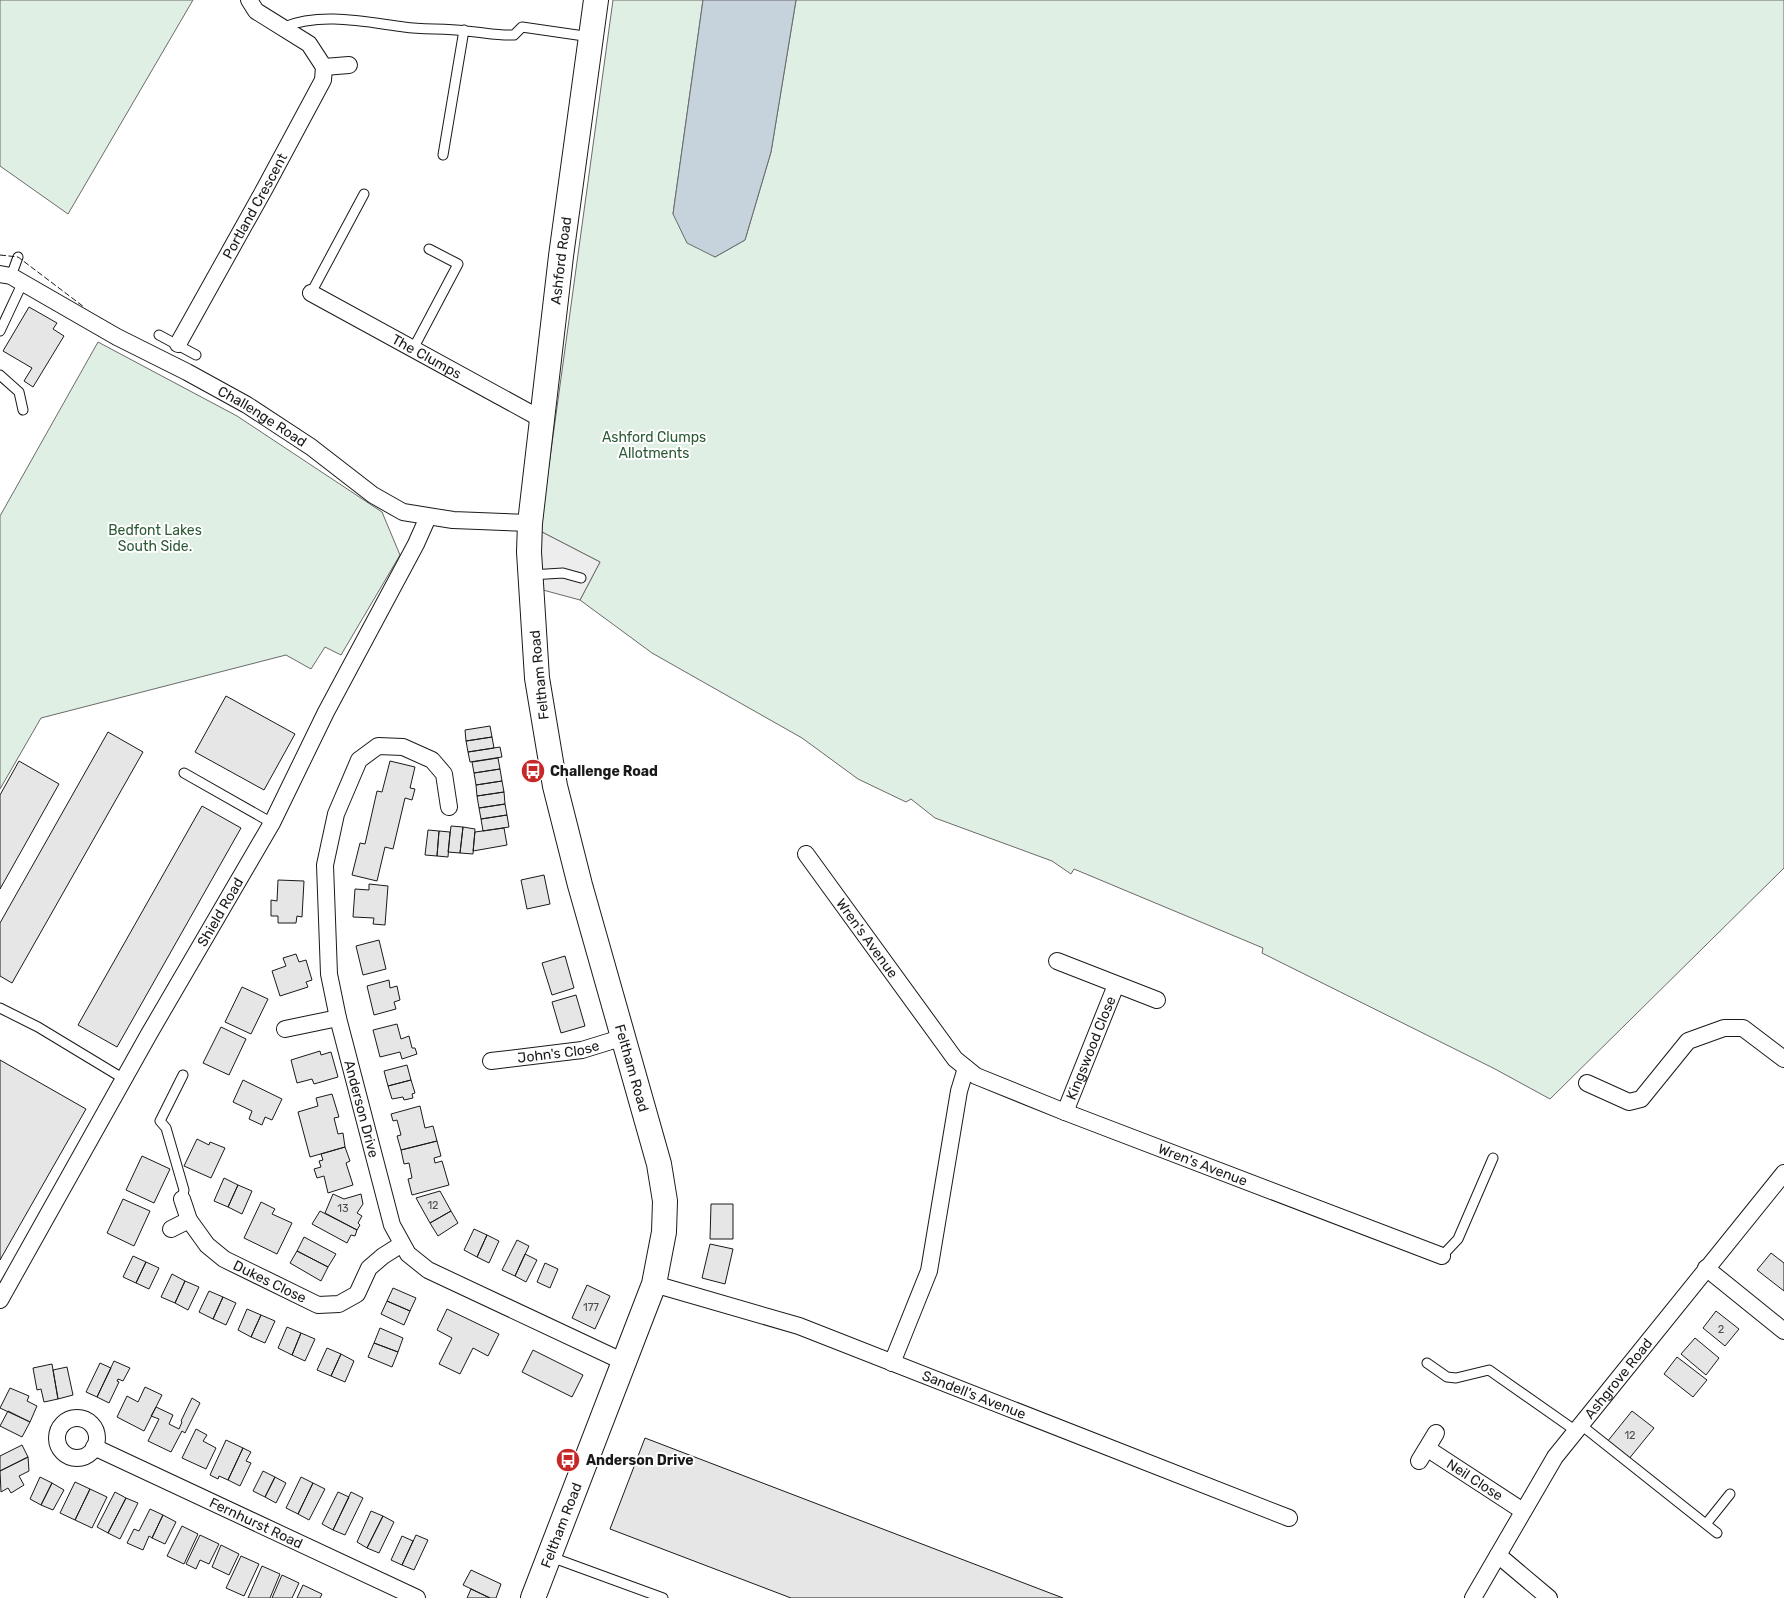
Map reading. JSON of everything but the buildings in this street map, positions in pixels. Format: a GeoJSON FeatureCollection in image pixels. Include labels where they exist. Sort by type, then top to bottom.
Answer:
{"type":"FeatureCollection","features":[{"type":"Feature","properties":{"kind":"main road","name":"Ashford Road"},"geometry":{"type":"LineString","coordinates":[[530,523],[562,256],[596,0]]}},
{"type":"Feature","properties":{"kind":"main road","name":"Feltham Road"},"geometry":{"type":"LineString","coordinates":[[530,523],[530,575],[537,678],[555,786],[580,885],[659,1164],[665,1201],[664,1232],[654,1284],[533,1598]]}},
{"type":"Feature","properties":{"kind":"street"},"geometry":{"type":"LineString","coordinates":[[249,0],[256,10],[309,44],[324,66],[349,65]]}},
{"type":"Feature","properties":{"kind":"street","name":"Portland Crescent"},"geometry":{"type":"LineString","coordinates":[[178,344],[323,80],[324,66]]}},
{"type":"Feature","properties":{"kind":"street","name":"Challenge Road"},"geometry":{"type":"LineString","coordinates":[[11,278],[117,337],[247,405],[310,447],[373,495],[403,512],[453,520],[530,523]]}},
{"type":"Feature","properties":{"kind":"street","name":"The Clumps"},"geometry":{"type":"LineString","coordinates":[[311,293],[543,420]]}},
{"type":"Feature","properties":{"kind":"street","name":"Shield Road"},"geometry":{"type":"LineString","coordinates":[[0,1300],[124,1079],[272,822],[326,712],[412,552],[428,517]]}},
{"type":"Feature","properties":{"kind":"street","name":"Anderson Drive"},"geometry":{"type":"LineString","coordinates":[[449,807],[444,774],[432,760],[403,747],[378,746],[359,760],[336,814],[326,866],[329,974],[338,1018],[392,1225],[408,1254],[428,1270],[624,1362]]}},
{"type":"Feature","properties":{"kind":"street","name":"Wren's Avenue"},"geometry":{"type":"LineString","coordinates":[[806,854],[955,1059],[976,1076],[1065,1112],[1442,1256]]}},
{"type":"Feature","properties":{"kind":"street","name":"Kingswood Close"},"geometry":{"type":"LineString","coordinates":[[1057,961],[1157,1000]]}},
{"type":"Feature","properties":{"kind":"street","name":"Kingswood Close"},"geometry":{"type":"LineString","coordinates":[[1065,1112],[1116,985]]}},
{"type":"Feature","properties":{"kind":"street"},"geometry":{"type":"LineString","coordinates":[[285,1029],[338,1018]]}},
{"type":"Feature","properties":{"kind":"street"},"geometry":{"type":"LineString","coordinates":[[1587,1083],[1629,1102],[1641,1099],[1688,1041],[1724,1028],[1743,1028],[1784,1059]]}},
{"type":"Feature","properties":{"kind":"street","name":"John's Close"},"geometry":{"type":"LineString","coordinates":[[491,1061],[582,1050],[624,1037]]}},
{"type":"Feature","properties":{"kind":"street"},"geometry":{"type":"LineString","coordinates":[[892,1363],[929,1271],[959,1091],[966,1068]]}},
{"type":"Feature","properties":{"kind":"street","name":"Ashgrove Road"},"geometry":{"type":"LineString","coordinates":[[1473,1598],[1555,1457],[1784,1173]]}},
{"type":"Feature","properties":{"kind":"street","name":"Dukes Close"},"geometry":{"type":"LineString","coordinates":[[182,1199],[189,1220],[207,1245],[224,1259],[318,1305],[339,1304],[357,1294],[369,1268],[402,1244]]}},
{"type":"Feature","properties":{"kind":"street"},"geometry":{"type":"LineString","coordinates":[[171,1229],[189,1220]]}},
{"type":"Feature","properties":{"kind":"street"},"geometry":{"type":"LineString","coordinates":[[1706,1268],[1784,1331]]}},
{"type":"Feature","properties":{"kind":"street","name":"Sandell's Avenue"},"geometry":{"type":"LineString","coordinates":[[654,1284],[798,1326],[1288,1518]]}},
{"type":"Feature","properties":{"kind":"street","name":"Neil Close"},"geometry":{"type":"LineString","coordinates":[[1436,1433],[1423,1455],[1522,1511]]}},
{"type":"Feature","properties":{"kind":"street","name":"Fernhurst Road"},"geometry":{"type":"LineString","coordinates":[[94,1447],[417,1598]]}},
{"type":"Feature","properties":{"kind":"street"},"geometry":{"type":"LineString","coordinates":[[1498,1555],[1549,1598]]}},
{"type":"Feature","properties":{"kind":"lane"},"geometry":{"type":"LineString","coordinates":[[284,27],[298,21],[340,19],[425,30],[464,30],[498,36],[514,35],[522,27],[591,38]]}},
{"type":"Feature","properties":{"kind":"lane"},"geometry":{"type":"LineString","coordinates":[[443,155],[464,30]]}},
{"type":"Feature","properties":{"kind":"lane"},"geometry":{"type":"LineString","coordinates":[[311,293],[364,194]]}},
{"type":"Feature","properties":{"kind":"lane"},"geometry":{"type":"LineString","coordinates":[[413,349],[458,264],[429,249]]}},
{"type":"Feature","properties":{"kind":"lane"},"geometry":{"type":"LineString","coordinates":[[0,331],[11,278],[18,258]]}},
{"type":"Feature","properties":{"kind":"lane"},"geometry":{"type":"LineString","coordinates":[[159,335],[196,354]]}},
{"type":"Feature","properties":{"kind":"lane"},"geometry":{"type":"LineString","coordinates":[[0,375],[19,392],[24,410]]}},
{"type":"Feature","properties":{"kind":"lane"},"geometry":{"type":"LineString","coordinates":[[530,575],[562,573],[581,578]]}},
{"type":"Feature","properties":{"kind":"lane"},"geometry":{"type":"LineString","coordinates":[[184,773],[272,822]]}},
{"type":"Feature","properties":{"kind":"lane"},"geometry":{"type":"LineString","coordinates":[[0,1008],[38,1027],[124,1079]]}},
{"type":"Feature","properties":{"kind":"lane"},"geometry":{"type":"LineString","coordinates":[[182,1199],[184,1190],[166,1128],[160,1121],[183,1075]]}},
{"type":"Feature","properties":{"kind":"lane"},"geometry":{"type":"LineString","coordinates":[[1442,1256],[1458,1239],[1493,1158]]}},
{"type":"Feature","properties":{"kind":"lane"},"geometry":{"type":"LineString","coordinates":[[1427,1363],[1447,1377],[1456,1378],[1489,1370],[1579,1428],[1717,1533]]}},
{"type":"Feature","properties":{"kind":"lane"},"geometry":{"type":"LineString","coordinates":[[1706,1524],[1730,1494]]}},
{"type":"Feature","properties":{"kind":"lane"},"geometry":{"type":"LineString","coordinates":[[549,1556],[664,1598]]}},
{"type":"Feature","properties":{"kind":"green space"},"geometry":{"type":"Polygon","coordinates":[[[0,0],[193,0],[68,214],[0,166],[0,0]]]}},
{"type":"Feature","properties":{"kind":"green space","name":"Ashford Clumps Allotments"},"geometry":{"type":"Polygon","coordinates":[[[613,0],[703,0],[673,214],[715,257],[745,240],[771,152],[796,0],[1784,0],[1784,868],[1550,1099],[1495,1069],[1262,953],[1263,948],[1074,869],[1071,874],[1052,861],[935,818],[911,799],[906,802],[858,779],[802,738],[652,653],[580,600],[600,562],[540,531],[613,0]]]}},
{"type":"Feature","properties":{"kind":"green space","name":"Bedfont Lakes South Side."},"geometry":{"type":"Polygon","coordinates":[[[98,342],[237,416],[382,512],[400,555],[341,655],[325,647],[311,669],[286,655],[41,718],[0,789],[0,516],[98,342]]]}},
{"type":"Feature","properties":{"kind":"shaded area"},"geometry":{"type":"Polygon","coordinates":[[[703,0],[796,0],[771,152],[745,240],[715,257],[687,243],[673,214],[703,0]]]}},
{"type":"Feature","properties":{"kind":"shaded area"},"geometry":{"type":"Polygon","coordinates":[[[540,531],[600,562],[580,600],[543,590],[540,531]]]}},
{"type":"Feature","properties":{"kind":"fence"},"geometry":{"type":"LineString","coordinates":[[0,255],[18,257],[84,307]]}},
{"type":"Feature","properties":{"kind":"place","name":"Challenge Road"},"geometry":{"type":"Point","coordinates":[533,771]}},
{"type":"Feature","properties":{"kind":"place","name":"Anderson Drive"},"geometry":{"type":"Point","coordinates":[568,1460]}}]}
